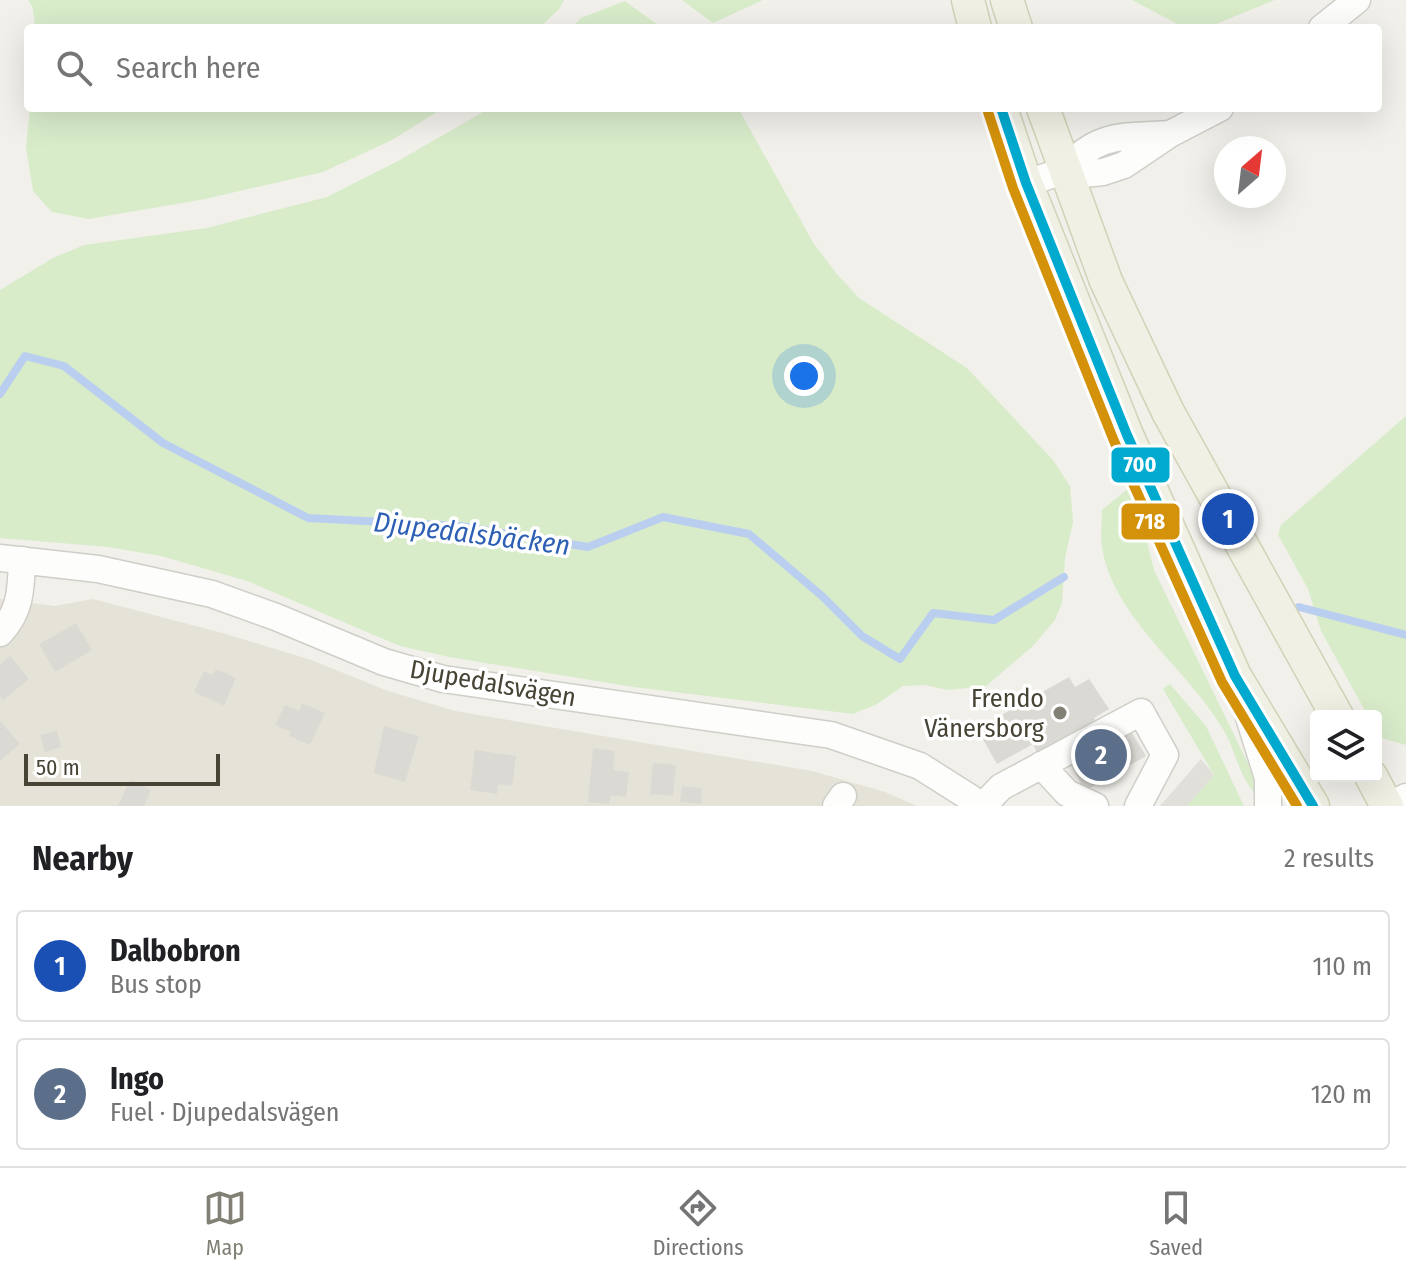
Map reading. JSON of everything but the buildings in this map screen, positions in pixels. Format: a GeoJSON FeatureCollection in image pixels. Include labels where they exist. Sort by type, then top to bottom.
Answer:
{"type":"FeatureCollection","features":[{"type":"Feature","properties":{"kind":"main road"},"geometry":{"type":"LineString","coordinates":[[968,0],[974,24]]}},
{"type":"Feature","properties":{"kind":"main road"},"geometry":{"type":"LineString","coordinates":[[1007,0],[1015,24]]}},
{"type":"Feature","properties":{"kind":"main road"},"geometry":{"type":"LineString","coordinates":[[1002,112],[1026,183],[1127,435],[1235,676],[1313,806]]}},
{"type":"Feature","properties":{"kind":"main road"},"geometry":{"type":"LineString","coordinates":[[1044,112],[1106,281],[1168,412],[1334,710]]}},
{"type":"Feature","properties":{"kind":"main road"},"geometry":{"type":"LineString","coordinates":[[1374,782],[1388,806]]}},
{"type":"Feature","properties":{"kind":"street"},"geometry":{"type":"LineString","coordinates":[[1327,24],[1357,0]]}},
{"type":"Feature","properties":{"kind":"street"},"geometry":{"type":"LineString","coordinates":[[1026,183],[1064,171],[1088,147],[1102,141],[1170,134],[1212,112]]}},
{"type":"Feature","properties":{"kind":"street"},"geometry":{"type":"LineString","coordinates":[[0,633],[11,621],[20,600],[11,559]]}},
{"type":"Feature","properties":{"kind":"street","name":"Djupedalsvägen"},"geometry":{"type":"LineString","coordinates":[[11,559],[98,569],[212,594],[384,662],[443,679],[831,735],[920,766],[983,806]]}},
{"type":"Feature","properties":{"kind":"street"},"geometry":{"type":"LineString","coordinates":[[1235,676],[1268,778],[1268,806]]}},
{"type":"Feature","properties":{"kind":"street"},"geometry":{"type":"LineString","coordinates":[[983,806],[1001,787],[1141,712],[1165,755],[1138,806]]}},
{"type":"Feature","properties":{"kind":"street"},"geometry":{"type":"LineString","coordinates":[[1041,765],[1067,793],[1095,806]]}},
{"type":"Feature","properties":{"kind":"street"},"geometry":{"type":"LineString","coordinates":[[1388,806],[1406,797]]}},
{"type":"Feature","properties":{"kind":"shaded area"},"geometry":{"type":"Polygon","coordinates":[[[0,599],[55,606],[93,599],[311,660],[388,691],[455,711],[812,771],[885,792],[917,806],[0,806],[0,599]]]}},
{"type":"Feature","properties":{"kind":"shaded area"},"geometry":{"type":"Polygon","coordinates":[[[1201,759],[1214,775],[1187,806],[1160,806],[1201,759]]]}},
{"type":"Feature","properties":{"kind":"green space"},"geometry":{"type":"Polygon","coordinates":[[[28,0],[564,0],[543,24],[35,24],[33,8],[28,0]]]}},
{"type":"Feature","properties":{"kind":"green space"},"geometry":{"type":"Polygon","coordinates":[[[682,0],[763,0],[713,23],[682,0]]]}},
{"type":"Feature","properties":{"kind":"green space"},"geometry":{"type":"Polygon","coordinates":[[[1132,0],[1275,0],[1216,24],[1177,24],[1132,0]]]}},
{"type":"Feature","properties":{"kind":"green space"},"geometry":{"type":"Polygon","coordinates":[[[625,1],[657,24],[576,24],[581,18],[625,1]]]}},
{"type":"Feature","properties":{"kind":"green space"},"geometry":{"type":"Polygon","coordinates":[[[30,112],[437,112],[392,140],[323,172],[205,199],[89,219],[52,212],[33,191],[26,147],[30,112]]]}},
{"type":"Feature","properties":{"kind":"green space"},"geometry":{"type":"Polygon","coordinates":[[[483,112],[740,112],[814,244],[837,274],[859,298],[967,368],[1053,460],[1070,486],[1073,522],[1065,558],[1062,603],[1055,620],[1033,646],[986,686],[948,690],[925,685],[903,686],[877,704],[853,714],[633,687],[449,657],[400,646],[247,581],[161,556],[108,547],[0,538],[0,290],[53,258],[84,245],[207,228],[327,197],[483,112]]]}},
{"type":"Feature","properties":{"kind":"green space"},"geometry":{"type":"Polygon","coordinates":[[[1406,416],[1406,745],[1382,738],[1382,710],[1365,710],[1321,631],[1308,589],[1278,535],[1281,525],[1406,416]]]}},
{"type":"Feature","properties":{"kind":"green space"},"geometry":{"type":"Polygon","coordinates":[[[1130,487],[1138,506],[1154,570],[1254,776],[1258,796],[1242,774],[1228,739],[1210,709],[1136,620],[1109,573],[1101,542],[1102,510],[1130,487]]]}},
{"type":"Feature","properties":{"kind":"green space"},"geometry":{"type":"Polygon","coordinates":[[[1170,684],[1206,726],[1244,806],[1187,806],[1214,775],[1163,689],[1170,684]]]}},
{"type":"Feature","properties":{"kind":"waterway","name":"Djupedalsbäcken"},"geometry":{"type":"LineString","coordinates":[[0,394],[25,356],[64,366],[163,443],[308,518],[460,526],[588,547],[663,517],[749,534],[822,596],[862,636],[900,659],[933,613],[994,620],[1064,577]]}},
{"type":"Feature","properties":{"kind":"waterway","name":"Djupedalsbäcken"},"geometry":{"type":"LineString","coordinates":[[1299,607],[1406,635]]}},
{"type":"Feature","properties":{"kind":"transit line","name":"718"},"geometry":{"type":"LineString","coordinates":[[988,112],[1013,188],[1114,441],[1222,682],[1297,806]]}},
{"type":"Feature","properties":{"kind":"transit line","name":"700"},"geometry":{"type":"LineString","coordinates":[[1002,112],[1026,183],[1127,435],[1235,676],[1313,806]]}},
{"type":"Feature","properties":{"kind":"place","name":"Dalbobron"},"geometry":{"type":"Point","coordinates":[1228,519]}},
{"type":"Feature","properties":{"kind":"place","name":"Frendo Vänersborg"},"geometry":{"type":"Point","coordinates":[1060,713]}},
{"type":"Feature","properties":{"kind":"place","name":"Ingo"},"geometry":{"type":"Point","coordinates":[1101,755]}}]}
